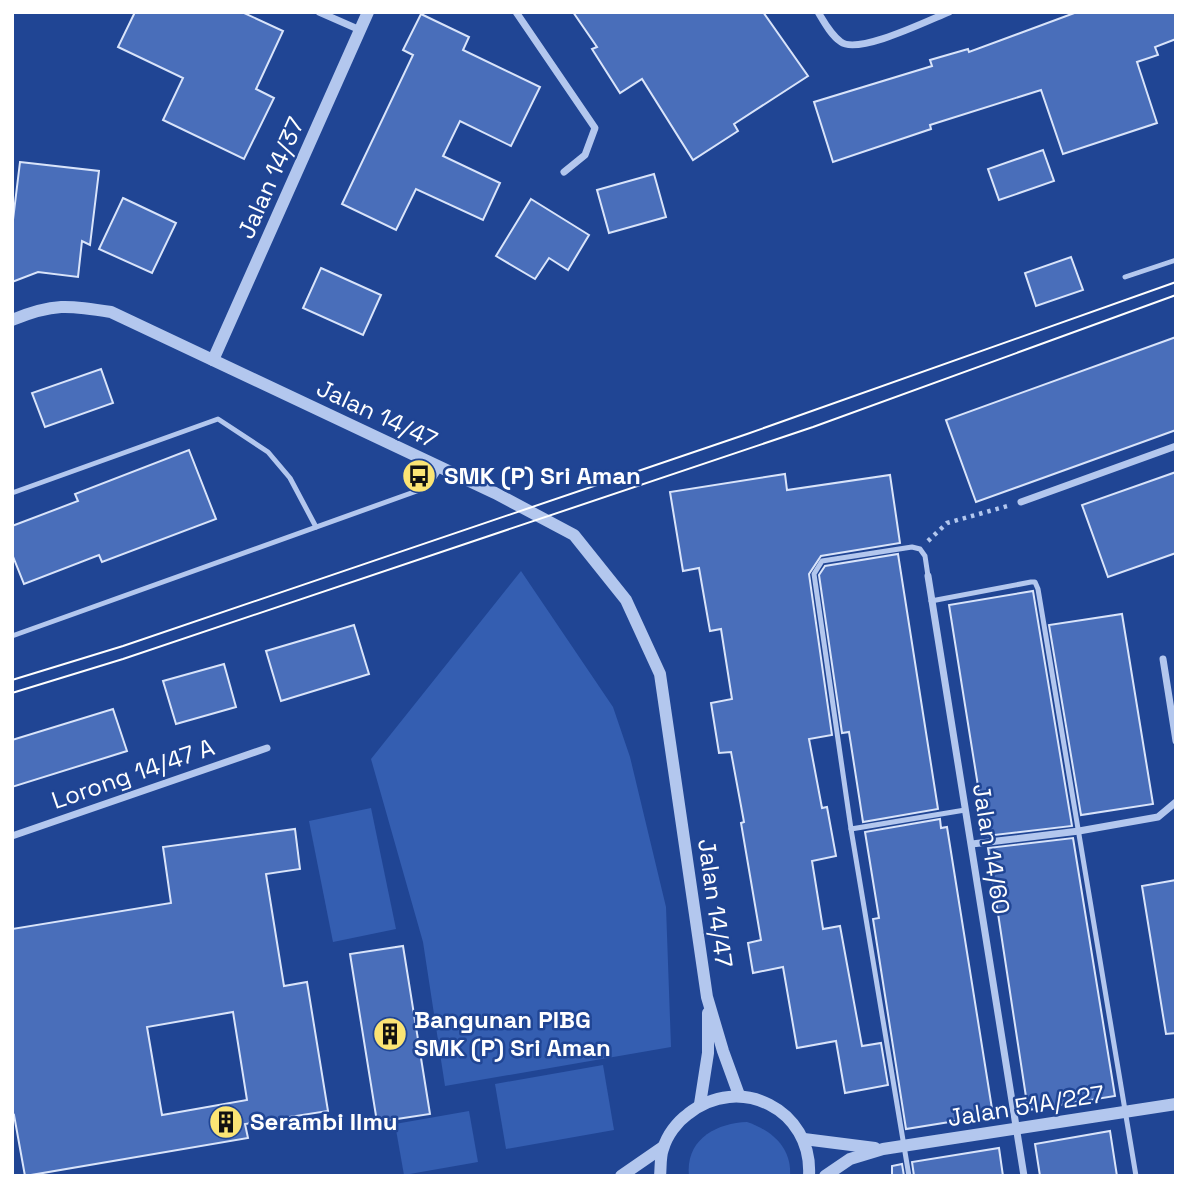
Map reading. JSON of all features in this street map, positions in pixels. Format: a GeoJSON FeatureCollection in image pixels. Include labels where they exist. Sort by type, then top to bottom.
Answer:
{"type":"FeatureCollection","features":[{"type":"Feature","properties":{"kind":"street"},"geometry":{"type":"LineString","coordinates":[[319,12],[359,30]]}},
{"type":"Feature","properties":{"kind":"street","name":"Jalan 14/37"},"geometry":{"type":"LineString","coordinates":[[213,360],[368,12]]}},
{"type":"Feature","properties":{"kind":"street"},"geometry":{"type":"LineString","coordinates":[[516,12],[595,128],[585,155],[564,172]]}},
{"type":"Feature","properties":{"kind":"street"},"geometry":{"type":"LineString","coordinates":[[818,12],[841,42],[848,46],[858,46],[949,12]]}},
{"type":"Feature","properties":{"kind":"street","name":"Jalan 14/47"},"geometry":{"type":"LineString","coordinates":[[12,320],[39,309],[58,306],[111,312],[441,467],[575,535],[626,600],[660,674],[707,997],[708,1053],[700,1104]]}},
{"type":"Feature","properties":{"kind":"street"},"geometry":{"type":"LineString","coordinates":[[1021,502],[1176,446]]}},
{"type":"Feature","properties":{"kind":"street","name":"Jalan 14/60"},"geometry":{"type":"LineString","coordinates":[[928,576],[1024,1176]]}},
{"type":"Feature","properties":{"kind":"street"},"geometry":{"type":"LineString","coordinates":[[1163,659],[1176,741]]}},
{"type":"Feature","properties":{"kind":"street","name":"Lorong 14/47 A"},"geometry":{"type":"LineString","coordinates":[[12,836],[267,748]]}},
{"type":"Feature","properties":{"kind":"street"},"geometry":{"type":"LineString","coordinates":[[972,844],[1079,831],[1158,817],[1176,802]]}},
{"type":"Feature","properties":{"kind":"street","name":"Jalan 14/47"},"geometry":{"type":"LineString","coordinates":[[707,997],[739,1095]]}},
{"type":"Feature","properties":{"kind":"street"},"geometry":{"type":"LineString","coordinates":[[660,1176],[663,1147],[677,1122],[700,1104],[719,1097],[739,1095],[759,1099],[777,1108],[793,1122],[804,1139],[810,1163],[809,1176]]}},
{"type":"Feature","properties":{"kind":"street","name":"Jalan 51A/227"},"geometry":{"type":"LineString","coordinates":[[825,1176],[850,1159],[883,1149],[1176,1104]]}},
{"type":"Feature","properties":{"kind":"street","name":"Jalan 51A/227"},"geometry":{"type":"LineString","coordinates":[[804,1139],[883,1149]]}},
{"type":"Feature","properties":{"kind":"street"},"geometry":{"type":"LineString","coordinates":[[621,1176],[663,1147]]}},
{"type":"Feature","properties":{"kind":"lane"},"geometry":{"type":"LineString","coordinates":[[1125,277],[1176,260]]}},
{"type":"Feature","properties":{"kind":"lane"},"geometry":{"type":"LineString","coordinates":[[12,493],[218,419],[268,452],[290,478],[316,527]]}},
{"type":"Feature","properties":{"kind":"lane"},"geometry":{"type":"LineString","coordinates":[[12,636],[428,487],[441,467]]}},
{"type":"Feature","properties":{"kind":"lane"},"geometry":{"type":"LineString","coordinates":[[909,1176],[851,829],[814,574],[822,561],[912,547],[920,549],[925,556],[928,576]]}},
{"type":"Feature","properties":{"kind":"lane"},"geometry":{"type":"LineString","coordinates":[[931,601],[1035,582],[1136,1176]]}},
{"type":"Feature","properties":{"kind":"lane"},"geometry":{"type":"LineString","coordinates":[[851,829],[965,810]]}},
{"type":"Feature","properties":{"kind":"path"},"geometry":{"type":"LineString","coordinates":[[920,549],[947,523],[1021,502]]}},
{"type":"Feature","properties":{"kind":"shaded area"},"geometry":{"type":"Polygon","coordinates":[[[521,571],[613,707],[630,757],[666,907],[671,1047],[445,1086],[423,942],[371,759],[521,571]]]}},
{"type":"Feature","properties":{"kind":"shaded area"},"geometry":{"type":"Polygon","coordinates":[[[371,808],[396,929],[333,942],[309,821],[371,808]]]}},
{"type":"Feature","properties":{"kind":"shaded area"},"geometry":{"type":"Polygon","coordinates":[[[603,1065],[614,1130],[506,1149],[495,1084],[603,1065]]]}},
{"type":"Feature","properties":{"kind":"shaded area"},"geometry":{"type":"Polygon","coordinates":[[[469,1111],[478,1162],[404,1175],[395,1124],[469,1111]]]}},
{"type":"Feature","properties":{"kind":"shaded area"},"geometry":{"type":"Polygon","coordinates":[[[747,1122],[772,1135],[784,1148],[788,1156],[790,1176],[689,1176],[689,1163],[697,1143],[714,1130],[747,1122]]]}},
{"type":"Feature","properties":{"kind":"building"},"geometry":{"type":"Polygon","coordinates":[[[135,12],[242,12],[283,31],[256,89],[274,98],[244,159],[163,120],[183,78],[118,47],[135,12]]]}},
{"type":"Feature","properties":{"kind":"building"},"geometry":{"type":"Polygon","coordinates":[[[573,12],[763,12],[808,76],[734,124],[738,131],[693,160],[642,79],[620,93],[592,49],[597,47],[573,12]]]}},
{"type":"Feature","properties":{"kind":"building"},"geometry":{"type":"Polygon","coordinates":[[[1077,12],[1176,12],[1176,39],[1155,47],[1158,55],[1137,62],[1157,123],[1063,154],[1041,90],[930,125],[931,129],[833,162],[814,102],[932,66],[930,60],[968,49],[969,52],[1077,12]]]}},
{"type":"Feature","properties":{"kind":"building"},"geometry":{"type":"Polygon","coordinates":[[[421,14],[469,37],[463,50],[540,87],[511,146],[460,121],[443,156],[500,183],[483,220],[416,189],[396,230],[342,204],[413,55],[403,50],[421,14]]]}},
{"type":"Feature","properties":{"kind":"building"},"geometry":{"type":"Polygon","coordinates":[[[1043,150],[1054,181],[999,200],[988,169],[1043,150]]]}},
{"type":"Feature","properties":{"kind":"building"},"geometry":{"type":"Polygon","coordinates":[[[20,162],[99,171],[90,245],[82,241],[78,277],[38,272],[12,282],[12,228],[20,162]]]}},
{"type":"Feature","properties":{"kind":"building"},"geometry":{"type":"Polygon","coordinates":[[[654,174],[666,217],[609,233],[597,190],[654,174]]]}},
{"type":"Feature","properties":{"kind":"building"},"geometry":{"type":"Polygon","coordinates":[[[123,198],[176,223],[152,273],[99,249],[123,198]]]}},
{"type":"Feature","properties":{"kind":"building"},"geometry":{"type":"Polygon","coordinates":[[[531,199],[589,235],[568,270],[549,258],[535,279],[496,256],[531,199]]]}},
{"type":"Feature","properties":{"kind":"building"},"geometry":{"type":"Polygon","coordinates":[[[1071,257],[1083,290],[1036,306],[1025,273],[1071,257]]]}},
{"type":"Feature","properties":{"kind":"building"},"geometry":{"type":"Polygon","coordinates":[[[321,268],[381,295],[363,335],[303,308],[321,268]]]}},
{"type":"Feature","properties":{"kind":"building"},"geometry":{"type":"Polygon","coordinates":[[[1176,337],[1176,430],[976,502],[946,420],[1176,337]]]}},
{"type":"Feature","properties":{"kind":"building"},"geometry":{"type":"Polygon","coordinates":[[[101,369],[113,403],[45,427],[32,393],[101,369]]]}},
{"type":"Feature","properties":{"kind":"building"},"geometry":{"type":"Polygon","coordinates":[[[189,450],[216,519],[102,562],[99,555],[24,584],[12,554],[12,526],[78,501],[75,494],[189,450]]]}},
{"type":"Feature","properties":{"kind":"building"},"geometry":{"type":"Polygon","coordinates":[[[1176,472],[1176,553],[1108,577],[1082,505],[1176,472]]]}},
{"type":"Feature","properties":{"kind":"building"},"geometry":{"type":"Polygon","coordinates":[[[785,474],[787,490],[890,475],[900,543],[821,556],[809,574],[832,735],[809,739],[822,808],[827,807],[836,856],[812,861],[823,929],[840,926],[862,1046],[881,1043],[888,1085],[845,1093],[836,1041],[797,1048],[783,967],[753,973],[748,943],[761,940],[741,823],[744,822],[731,752],[719,753],[711,703],[732,699],[721,629],[710,631],[699,568],[683,571],[670,492],[785,474]]]}},
{"type":"Feature","properties":{"kind":"building"},"geometry":{"type":"Polygon","coordinates":[[[898,554],[938,809],[863,822],[849,732],[842,733],[819,575],[825,566],[898,554]]]}},
{"type":"Feature","properties":{"kind":"building"},"geometry":{"type":"Polygon","coordinates":[[[1033,591],[1072,826],[986,836],[949,605],[1033,591]]]}},
{"type":"Feature","properties":{"kind":"building"},"geometry":{"type":"Polygon","coordinates":[[[1122,614],[1153,804],[1081,815],[1049,625],[1122,614]]]}},
{"type":"Feature","properties":{"kind":"building"},"geometry":{"type":"Polygon","coordinates":[[[354,625],[369,674],[281,701],[266,651],[354,625]]]}},
{"type":"Feature","properties":{"kind":"building"},"geometry":{"type":"Polygon","coordinates":[[[224,664],[236,707],[176,724],[163,681],[224,664]]]}},
{"type":"Feature","properties":{"kind":"building"},"geometry":{"type":"Polygon","coordinates":[[[113,709],[127,751],[12,787],[12,740],[113,709]]]}},
{"type":"Feature","properties":{"kind":"building"},"geometry":{"type":"Polygon","coordinates":[[[940,819],[941,828],[947,827],[993,1115],[906,1129],[873,919],[879,918],[865,832],[940,819]]]}},
{"type":"Feature","properties":{"kind":"building"},"geometry":{"type":"Polygon","coordinates":[[[295,829],[300,869],[266,874],[284,986],[307,982],[328,1111],[245,1124],[248,1138],[25,1176],[14,1115],[12,1116],[12,929],[171,903],[163,847],[295,829]],[[233,1012],[147,1027],[162,1115],[247,1100],[233,1012]]]}},
{"type":"Feature","properties":{"kind":"building"},"geometry":{"type":"Polygon","coordinates":[[[1073,838],[1115,1096],[1028,1110],[988,848],[1073,838]]]}},
{"type":"Feature","properties":{"kind":"building"},"geometry":{"type":"Polygon","coordinates":[[[1176,880],[1176,1033],[1166,1034],[1142,886],[1176,880]]]}},
{"type":"Feature","properties":{"kind":"building","name":"Bangunan PIBG SMK (P) Sri Aman"},"geometry":{"type":"Polygon","coordinates":[[[403,946],[430,1114],[377,1122],[350,954],[403,946]]]}},
{"type":"Feature","properties":{"kind":"building"},"geometry":{"type":"Polygon","coordinates":[[[1110,1131],[1117,1176],[1040,1176],[1035,1144],[1110,1131]]]}},
{"type":"Feature","properties":{"kind":"building"},"geometry":{"type":"Polygon","coordinates":[[[999,1148],[1003,1176],[914,1176],[912,1162],[999,1148]]]}},
{"type":"Feature","properties":{"kind":"building"},"geometry":{"type":"Polygon","coordinates":[[[902,1164],[904,1176],[892,1176],[892,1166],[902,1164]]]}},
{"type":"Feature","properties":{"kind":"tram line"},"geometry":{"type":"LineString","coordinates":[[12,680],[123,646],[747,434],[1176,282]]}},
{"type":"Feature","properties":{"kind":"tram line"},"geometry":{"type":"LineString","coordinates":[[12,693],[123,659],[813,427],[1176,295]]}},
{"type":"Feature","properties":{"kind":"place","name":"SMK (P) Sri Aman"},"geometry":{"type":"Point","coordinates":[419,476]}},
{"type":"Feature","properties":{"kind":"place","name":"Bangunan PIBG SMK (P) Sri Aman"},"geometry":{"type":"Point","coordinates":[390,1034]}},
{"type":"Feature","properties":{"kind":"place","name":"Serambi Ilmu"},"geometry":{"type":"Point","coordinates":[226,1122]}}]}
